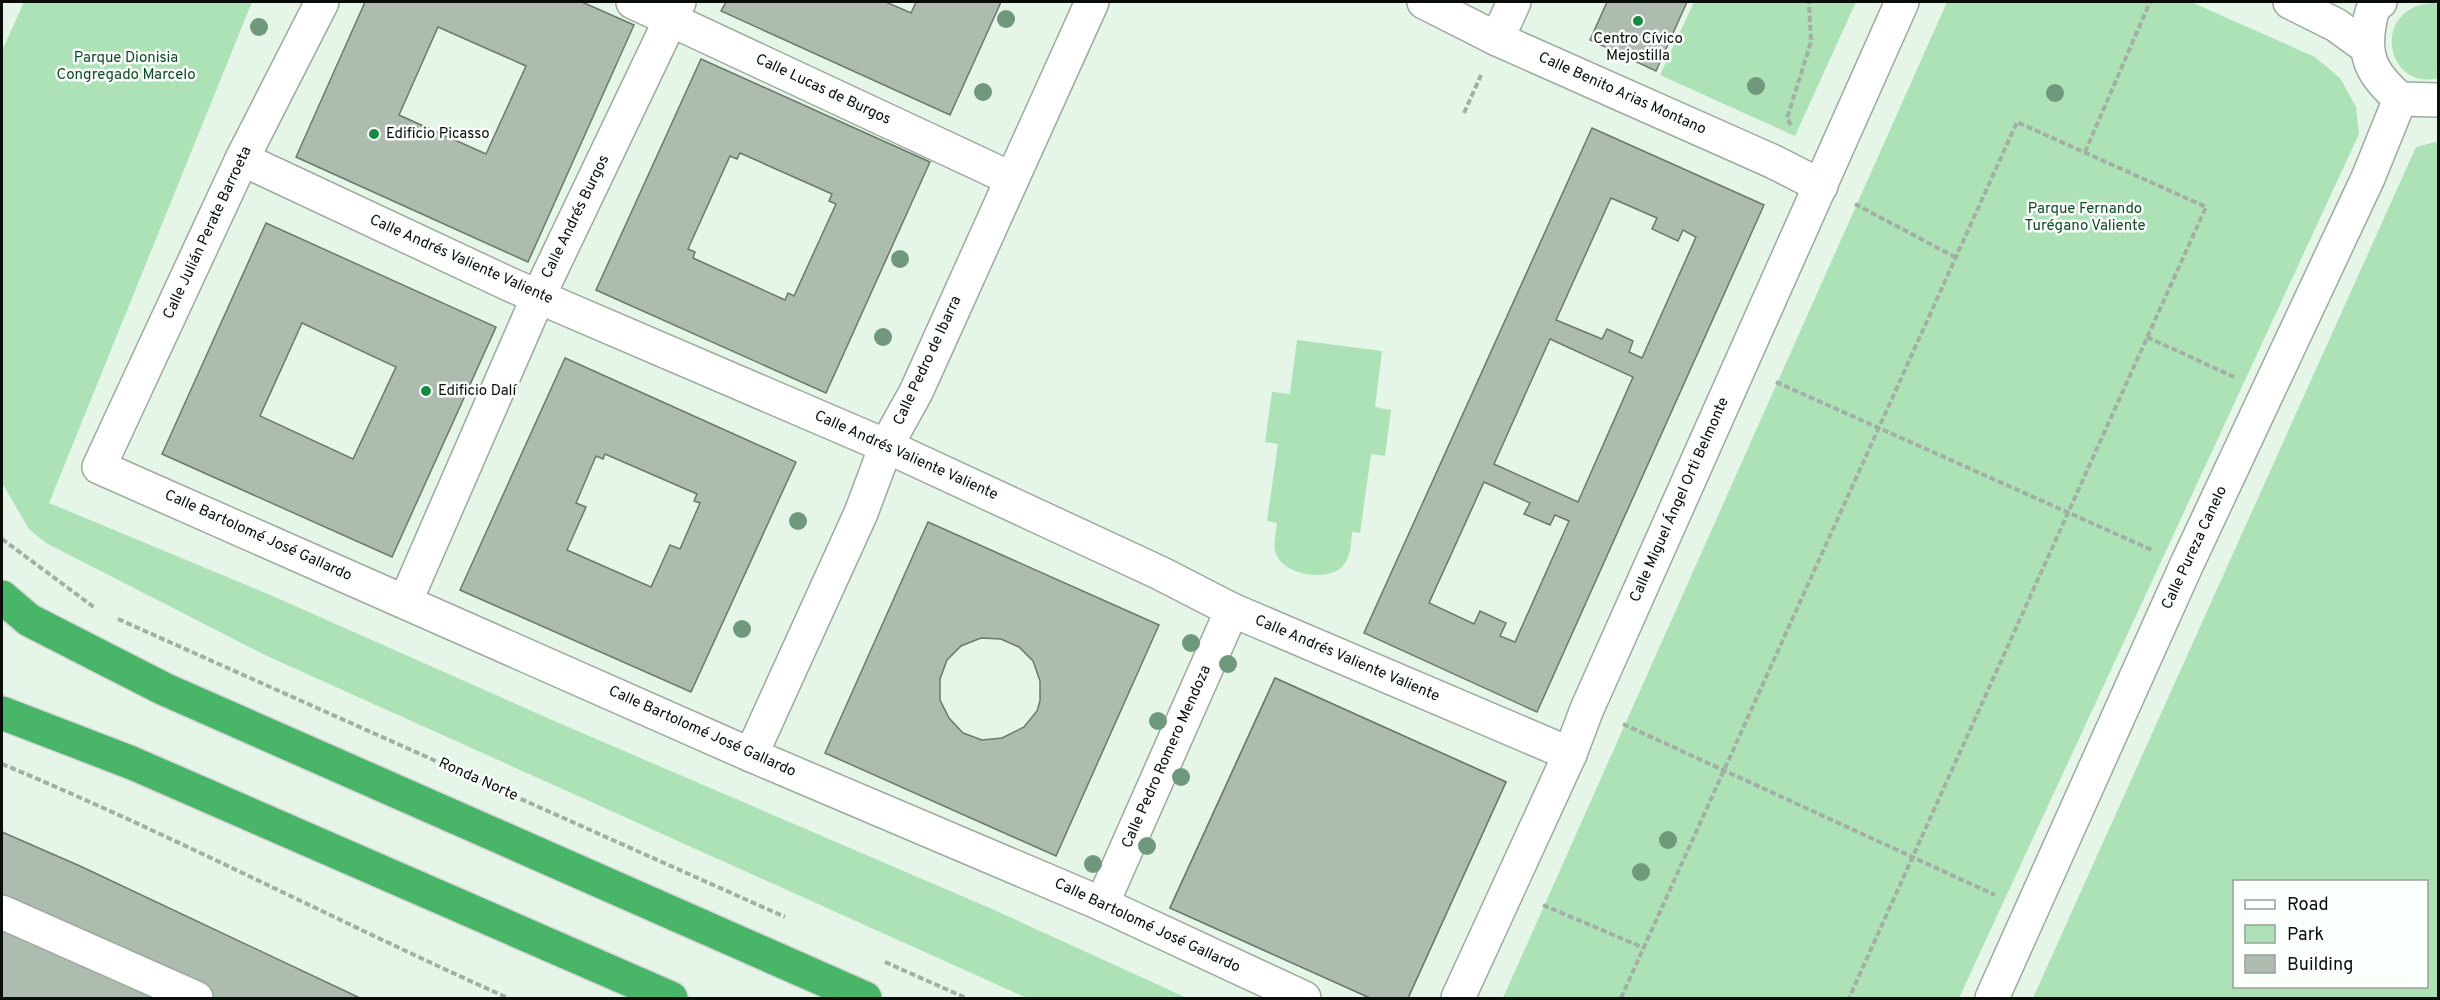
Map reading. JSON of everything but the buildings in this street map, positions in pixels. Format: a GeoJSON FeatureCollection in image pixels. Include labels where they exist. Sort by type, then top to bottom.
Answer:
{"type":"FeatureCollection","features":[{"type":"Feature","properties":{"kind":"highway"},"geometry":{"type":"LineString","coordinates":[[2,597],[29,620],[164,689],[866,999]]}},
{"type":"Feature","properties":{"kind":"highway"},"geometry":{"type":"LineString","coordinates":[[2,713],[132,763],[671,999]]}},
{"type":"Feature","properties":{"kind":"street","name":"Calle Julián Perate Barroeta"},"geometry":{"type":"LineString","coordinates":[[99,467],[242,159],[322,2]]}},
{"type":"Feature","properties":{"kind":"street","name":"Calle Lucas de Burgos"},"geometry":{"type":"LineString","coordinates":[[633,2],[676,10],[1012,179]]}},
{"type":"Feature","properties":{"kind":"street","name":"Calle Pedro de Ibarra"},"geometry":{"type":"LineString","coordinates":[[751,755],[861,513],[886,446],[916,392],[1092,2]]}},
{"type":"Feature","properties":{"kind":"street","name":"Calle Benito Arias Montano"},"geometry":{"type":"LineString","coordinates":[[1424,2],[1497,39],[1774,162],[1821,186]]}},
{"type":"Feature","properties":{"kind":"street"},"geometry":{"type":"LineString","coordinates":[[1497,39],[1514,2]]}},
{"type":"Feature","properties":{"kind":"street","name":"Calle Miguel Ángel Orti Belmonte"},"geometry":{"type":"LineString","coordinates":[[1458,999],[1902,2]]}},
{"type":"Feature","properties":{"kind":"street"},"geometry":{"type":"LineString","coordinates":[[2290,2],[2336,25],[2365,46],[2381,82],[2400,99],[2439,100]]}},
{"type":"Feature","properties":{"kind":"street"},"geometry":{"type":"LineString","coordinates":[[2365,46],[2372,9],[2380,2]]}},
{"type":"Feature","properties":{"kind":"street","name":"Calle Andrés Burgos"},"geometry":{"type":"LineString","coordinates":[[405,600],[539,295],[676,10]]}},
{"type":"Feature","properties":{"kind":"street","name":"Calle Pureza Canelo"},"geometry":{"type":"LineString","coordinates":[[1992,999],[2186,566],[2368,178],[2400,99]]}},
{"type":"Feature","properties":{"kind":"street","name":"Calle Andrés Valiente Valiente"},"geometry":{"type":"LineString","coordinates":[[242,159],[511,285],[539,295],[886,446],[1160,573],[1232,610],[1569,754]]}},
{"type":"Feature","properties":{"kind":"street","name":"Calle Bartolomé José Gallardo"},"geometry":{"type":"LineString","coordinates":[[99,467],[405,600],[751,755],[1102,904],[1304,999]]}},
{"type":"Feature","properties":{"kind":"street","name":"Calle Pedro Romero Mendoza"},"geometry":{"type":"LineString","coordinates":[[1102,904],[1232,610]]}},
{"type":"Feature","properties":{"kind":"street"},"geometry":{"type":"LineString","coordinates":[[2,912],[145,988],[196,999]]}},
{"type":"Feature","properties":{"kind":"path"},"geometry":{"type":"LineString","coordinates":[[1792,128],[1787,118],[1811,42],[1809,2]]}},
{"type":"Feature","properties":{"kind":"path"},"geometry":{"type":"LineString","coordinates":[[2085,152],[2150,2]]}},
{"type":"Feature","properties":{"kind":"path"},"geometry":{"type":"LineString","coordinates":[[1621,999],[2016,122],[2206,207],[1849,999]]}},
{"type":"Feature","properties":{"kind":"path"},"geometry":{"type":"LineString","coordinates":[[1821,186],[1955,256]]}},
{"type":"Feature","properties":{"kind":"path"},"geometry":{"type":"LineString","coordinates":[[2147,338],[2269,393]]}},
{"type":"Feature","properties":{"kind":"path"},"geometry":{"type":"LineString","coordinates":[[1739,366],[2186,566]]}},
{"type":"Feature","properties":{"kind":"path"},"geometry":{"type":"LineString","coordinates":[[2,539],[99,610]]}},
{"type":"Feature","properties":{"kind":"path","name":"Ronda Norte"},"geometry":{"type":"LineString","coordinates":[[109,615],[796,922]]}},
{"type":"Feature","properties":{"kind":"path"},"geometry":{"type":"LineString","coordinates":[[1587,709],[1687,752],[1724,772],[2031,911]]}},
{"type":"Feature","properties":{"kind":"path"},"geometry":{"type":"LineString","coordinates":[[2,764],[111,809],[375,939],[508,999]]}},
{"type":"Feature","properties":{"kind":"path"},"geometry":{"type":"LineString","coordinates":[[1506,890],[1644,948]]}},
{"type":"Feature","properties":{"kind":"path"},"geometry":{"type":"LineString","coordinates":[[880,960],[966,999]]}},
{"type":"Feature","properties":{"kind":"green space","name":"Parque Dionisia Congregado Marcelo"},"geometry":{"type":"Polygon","coordinates":[[[24,2],[252,2],[49,503],[268,594],[552,720],[992,909],[1187,998],[1027,998],[267,656],[46,543],[29,529],[2,483],[2,51],[24,2]]]}},
{"type":"Feature","properties":{"kind":"green space"},"geometry":{"type":"Polygon","coordinates":[[[1694,2],[1856,2],[1795,136],[1660,75],[1694,2]]]}},
{"type":"Feature","properties":{"kind":"green space","name":"Parque Fernando Turégano Valiente"},"geometry":{"type":"Polygon","coordinates":[[[1947,2],[2191,2],[2315,57],[2340,78],[2356,107],[2359,134],[1959,998],[1503,998],[1947,2]]]}},
{"type":"Feature","properties":{"kind":"green space"},"geometry":{"type":"Polygon","coordinates":[[[2438,4],[2438,78],[2420,79],[2406,73],[2397,61],[2392,47],[2393,32],[2400,18],[2413,8],[2438,4]]]}},
{"type":"Feature","properties":{"kind":"green space"},"geometry":{"type":"Polygon","coordinates":[[[2438,143],[2438,998],[2033,998],[2416,147],[2438,143]]]}},
{"type":"Feature","properties":{"kind":"green space"},"geometry":{"type":"Polygon","coordinates":[[[1297,340],[1382,351],[1375,407],[1391,410],[1385,456],[1371,454],[1360,533],[1352,532],[1350,551],[1341,568],[1326,574],[1297,572],[1282,563],[1275,548],[1277,523],[1267,521],[1278,444],[1265,442],[1272,392],[1290,394],[1297,340]]]}},
{"type":"Feature","properties":{"kind":"place","name":"Centro Cívico Mejostilla"},"geometry":{"type":"Point","coordinates":[1638,21]}},
{"type":"Feature","properties":{"kind":"place","name":"Edificio Picasso"},"geometry":{"type":"Point","coordinates":[374,134]}},
{"type":"Feature","properties":{"kind":"place","name":"Edificio Dalí"},"geometry":{"type":"Point","coordinates":[426,391]}}]}
